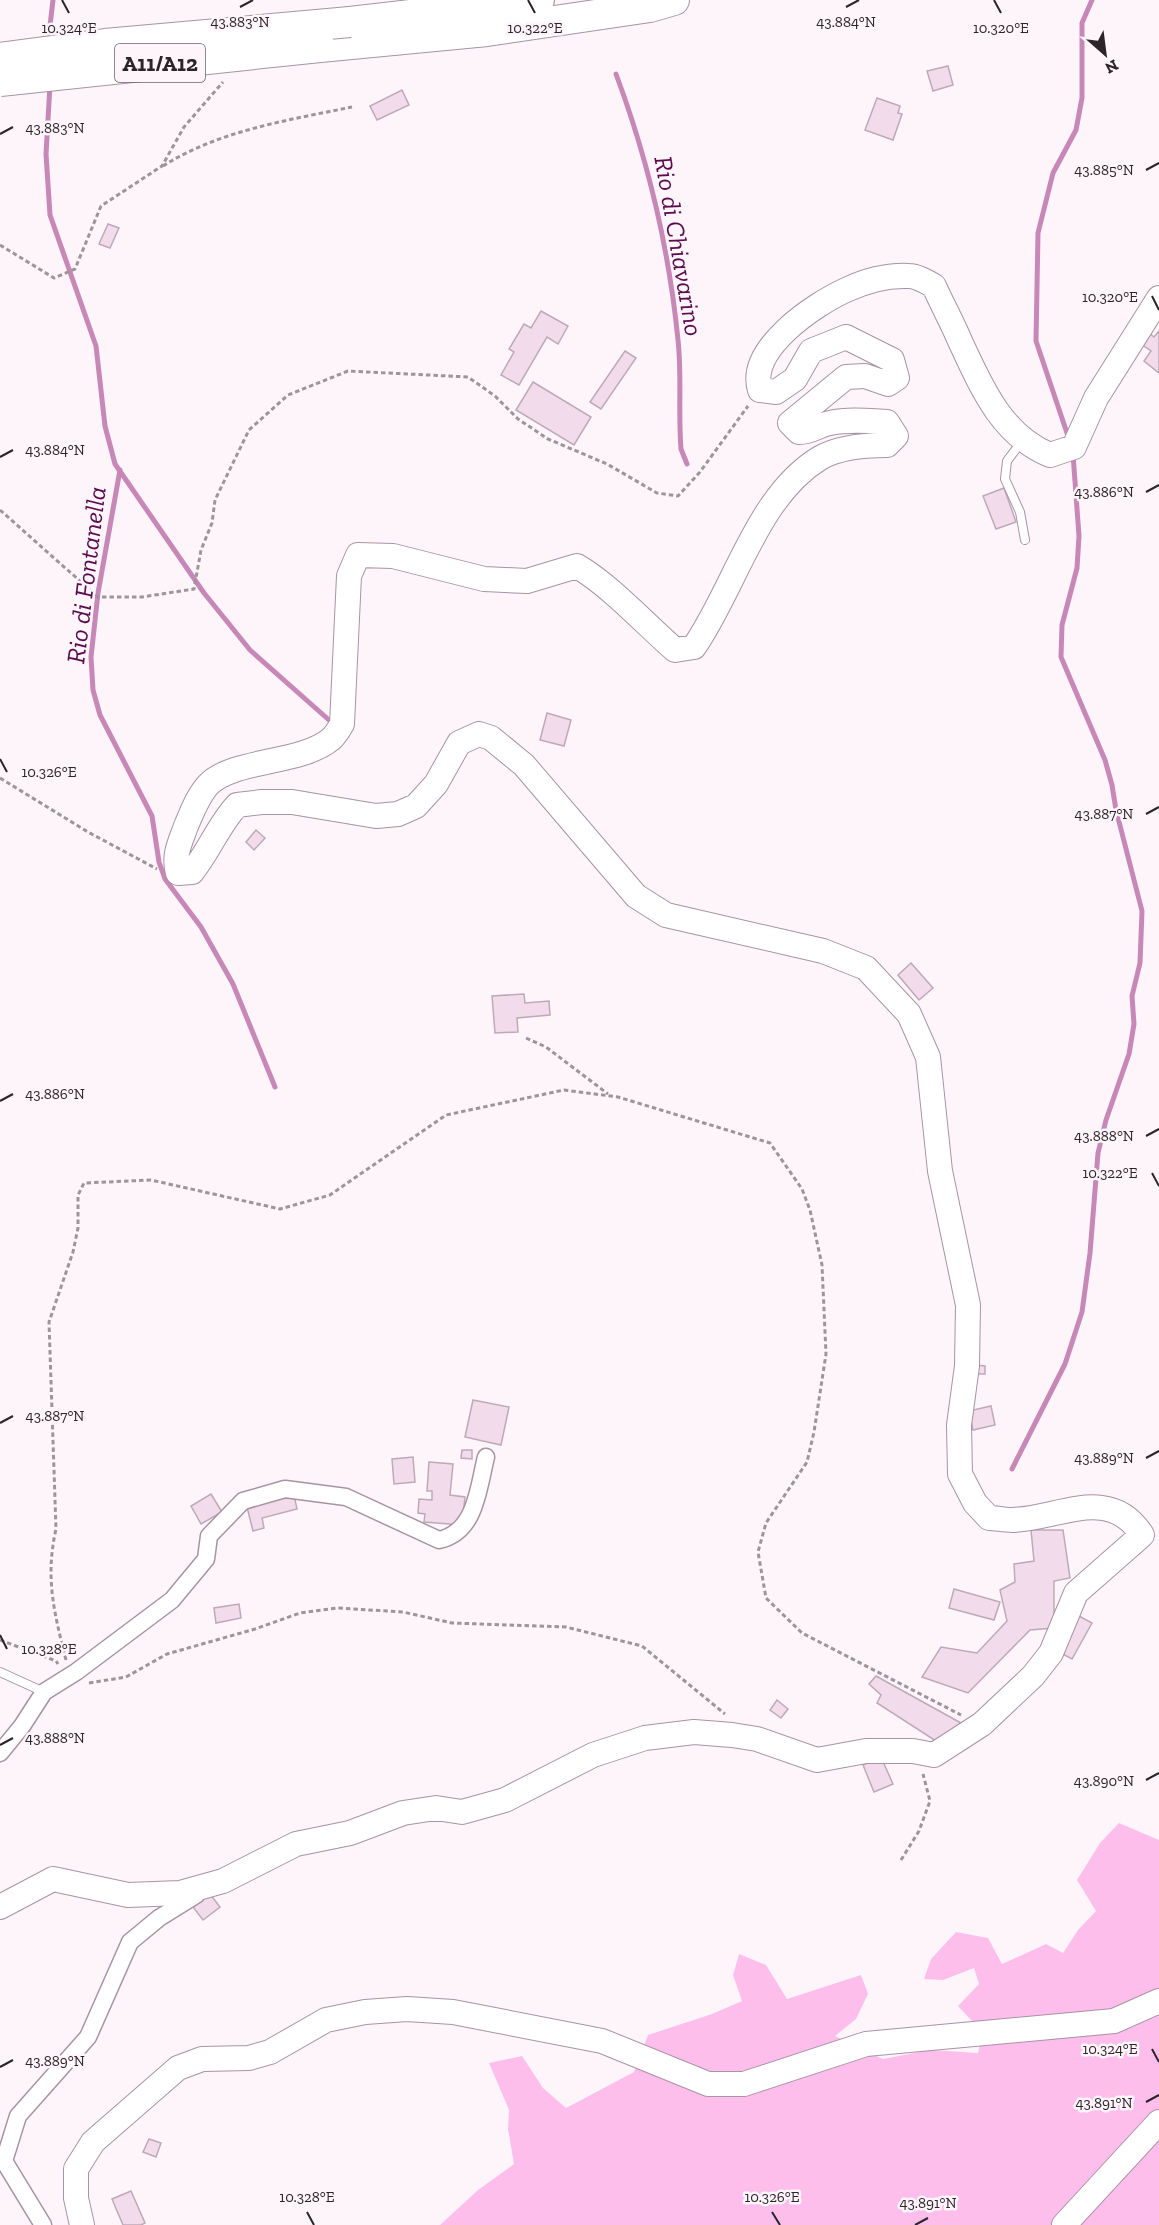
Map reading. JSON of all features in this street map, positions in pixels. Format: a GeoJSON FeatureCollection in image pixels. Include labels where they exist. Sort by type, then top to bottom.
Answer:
{"type":"FeatureCollection","features":[{"type":"Feature","properties":{"kind":"highway","name":"A11/A12"},"geometry":{"type":"LineString","coordinates":[[0,58],[105,44],[350,22],[539,0]]}},
{"type":"Feature","properties":{"kind":"highway","name":"A11/A12"},"geometry":{"type":"LineString","coordinates":[[0,81],[487,31],[650,7],[674,0]]}},
{"type":"Feature","properties":{"kind":"street"},"geometry":{"type":"LineString","coordinates":[[42,2225],[4,2161],[18,2116],[88,2037],[130,1942],[182,1902],[297,1844],[350,1833],[403,1812],[436,1808],[462,1812],[505,1800],[593,1755],[645,1738],[694,1732],[757,1739],[817,1760],[866,1751],[934,1755],[980,1724],[1033,1676],[1051,1653],[1076,1593],[1142,1535],[1125,1515],[1100,1507],[1068,1509],[1013,1520],[989,1518],[975,1503],[960,1474],[959,1425],[967,1366],[968,1305],[940,1171],[928,1057],[909,1014],[866,968],[823,951],[666,915],[636,896],[524,765],[490,738],[478,734],[459,743],[436,784],[416,806],[398,814],[376,816],[292,802],[237,805],[219,825],[204,856],[192,872],[178,873],[174,858],[193,809],[208,784],[228,772],[275,761],[319,746],[332,739],[342,724],[349,576],[358,555],[393,556],[484,579],[526,581],[577,566],[603,582],[619,601],[675,650],[693,647],[711,623],[757,529],[778,495],[821,457],[864,445],[887,446],[896,436],[887,422],[858,420],[827,423],[810,432],[799,432],[790,423],[846,377],[865,376],[888,384],[897,378],[892,360],[846,337],[812,351],[795,379],[776,392],[760,390],[757,381],[762,357],[783,333],[846,290],[880,278],[911,276],[934,286],[976,380],[1007,426],[1030,447],[1050,455],[1069,448],[1096,398],[1159,298]]}},
{"type":"Feature","properties":{"kind":"street"},"geometry":{"type":"LineString","coordinates":[[0,1753],[22,1726],[44,1692],[69,1678],[172,1600],[206,1558],[208,1536],[243,1501],[285,1490],[346,1497],[439,1540],[450,1538],[468,1522],[486,1457]]}},
{"type":"Feature","properties":{"kind":"street"},"geometry":{"type":"LineString","coordinates":[[0,1907],[53,1879],[128,1895],[180,1893],[223,1881]]}},
{"type":"Feature","properties":{"kind":"street"},"geometry":{"type":"LineString","coordinates":[[82,2225],[76,2198],[76,2169],[93,2142],[178,2068],[201,2059],[249,2058],[270,2052],[326,2020],[365,2012],[407,2008],[453,2012],[602,2041],[708,2084],[744,2084],[866,2044],[1113,2021],[1159,2001]]}},
{"type":"Feature","properties":{"kind":"street"},"geometry":{"type":"LineString","coordinates":[[1064,2225],[1159,2122]]}},
{"type":"Feature","properties":{"kind":"lane"},"geometry":{"type":"LineString","coordinates":[[1023,440],[1007,461],[1005,479],[1020,512],[1025,540]]}},
{"type":"Feature","properties":{"kind":"lane"},"geometry":{"type":"LineString","coordinates":[[0,1672],[44,1692]]}},
{"type":"Feature","properties":{"kind":"path"},"geometry":{"type":"LineString","coordinates":[[162,166],[184,127],[224,80]]}},
{"type":"Feature","properties":{"kind":"path"},"geometry":{"type":"LineString","coordinates":[[0,245],[54,278],[75,269],[101,206],[184,152],[271,124],[352,107]]}},
{"type":"Feature","properties":{"kind":"path"},"geometry":{"type":"LineString","coordinates":[[0,510],[98,597],[142,597],[194,589],[201,550],[212,523],[215,500],[249,430],[288,395],[348,370],[468,377],[495,396],[518,420],[548,439],[607,465],[657,493],[678,496],[700,472],[760,390]]}},
{"type":"Feature","properties":{"kind":"path"},"geometry":{"type":"LineString","coordinates":[[0,778],[88,832],[154,867]]}},
{"type":"Feature","properties":{"kind":"path"},"geometry":{"type":"LineString","coordinates":[[526,1038],[546,1047],[610,1096]]}},
{"type":"Feature","properties":{"kind":"path"},"geometry":{"type":"LineString","coordinates":[[69,1678],[53,1606],[50,1558],[56,1518],[49,1322],[73,1252],[78,1228],[78,1195],[84,1183],[152,1180],[280,1209],[330,1195],[446,1115],[564,1090],[610,1096],[770,1143],[802,1189],[810,1210],[822,1265],[825,1354],[814,1432],[807,1462],[766,1523],[758,1552],[766,1598],[802,1633],[980,1724]]}},
{"type":"Feature","properties":{"kind":"path"},"geometry":{"type":"LineString","coordinates":[[0,1640],[56,1660],[69,1678],[97,1683],[126,1677],[167,1654],[255,1629],[300,1613],[337,1608],[403,1612],[452,1623],[566,1627],[642,1646],[757,1739]]}},
{"type":"Feature","properties":{"kind":"path"},"geometry":{"type":"LineString","coordinates":[[901,1860],[919,1831],[930,1801],[920,1753]]}},
{"type":"Feature","properties":{"kind":"shaded area"},"geometry":{"type":"Polygon","coordinates":[[[1119,1823],[1159,1840],[1159,2225],[440,2225],[478,2190],[514,2164],[508,2129],[509,2110],[489,2063],[522,2056],[543,2088],[566,2108],[634,2072],[648,2035],[712,2014],[742,2001],[733,1975],[739,1954],[766,1965],[787,1999],[861,1975],[868,1994],[856,2019],[835,2036],[883,2059],[930,2050],[978,2053],[984,2023],[972,2021],[958,2006],[979,1984],[974,1968],[943,1980],[924,1979],[931,1959],[956,1932],[988,1938],[1002,1964],[1046,1944],[1063,1953],[1078,1930],[1096,1911],[1077,1880],[1100,1843],[1119,1823]]]}},
{"type":"Feature","properties":{"kind":"building"},"geometry":{"type":"Polygon","coordinates":[[[948,66],[953,85],[933,91],[927,71],[948,66]]]}},
{"type":"Feature","properties":{"kind":"building"},"geometry":{"type":"Polygon","coordinates":[[[402,90],[409,105],[377,120],[370,106],[402,90]]]}},
{"type":"Feature","properties":{"kind":"building"},"geometry":{"type":"Polygon","coordinates":[[[877,98],[900,106],[898,113],[902,114],[893,140],[865,130],[877,98]]]}},
{"type":"Feature","properties":{"kind":"building"},"geometry":{"type":"Polygon","coordinates":[[[108,224],[119,228],[110,248],[99,244],[108,224]]]}},
{"type":"Feature","properties":{"kind":"building"},"geometry":{"type":"Polygon","coordinates":[[[541,311],[568,326],[558,344],[547,337],[519,385],[501,375],[514,352],[509,349],[524,324],[531,328],[541,311]]]}},
{"type":"Feature","properties":{"kind":"building"},"geometry":{"type":"Polygon","coordinates":[[[1159,331],[1159,373],[1144,361],[1151,351],[1141,344],[1149,333],[1154,337],[1159,331]]]}},
{"type":"Feature","properties":{"kind":"building"},"geometry":{"type":"Polygon","coordinates":[[[625,351],[636,358],[601,409],[590,402],[625,351]]]}},
{"type":"Feature","properties":{"kind":"building"},"geometry":{"type":"Polygon","coordinates":[[[533,382],[591,417],[574,445],[516,410],[533,382]]]}},
{"type":"Feature","properties":{"kind":"building"},"geometry":{"type":"Polygon","coordinates":[[[1004,488],[1016,522],[996,529],[983,496],[1004,488]]]}},
{"type":"Feature","properties":{"kind":"building"},"geometry":{"type":"Polygon","coordinates":[[[547,713],[571,720],[564,746],[540,740],[547,713]]]}},
{"type":"Feature","properties":{"kind":"building"},"geometry":{"type":"Polygon","coordinates":[[[256,830],[265,838],[254,850],[246,842],[256,830]]]}},
{"type":"Feature","properties":{"kind":"building"},"geometry":{"type":"Polygon","coordinates":[[[911,963],[933,988],[919,1000],[898,975],[911,963]]]}},
{"type":"Feature","properties":{"kind":"building"},"geometry":{"type":"Polygon","coordinates":[[[524,994],[525,1003],[549,1001],[550,1015],[517,1018],[518,1032],[495,1033],[492,996],[524,994]]]}},
{"type":"Feature","properties":{"kind":"building"},"geometry":{"type":"Polygon","coordinates":[[[976,1365],[985,1366],[985,1374],[976,1374],[976,1365]]]}},
{"type":"Feature","properties":{"kind":"building"},"geometry":{"type":"Polygon","coordinates":[[[473,1400],[509,1407],[501,1445],[465,1437],[473,1400]]]}},
{"type":"Feature","properties":{"kind":"building"},"geometry":{"type":"Polygon","coordinates":[[[991,1406],[995,1425],[973,1430],[969,1411],[991,1406]]]}},
{"type":"Feature","properties":{"kind":"building"},"geometry":{"type":"Polygon","coordinates":[[[462,1450],[472,1450],[472,1459],[461,1458],[462,1450]]]}},
{"type":"Feature","properties":{"kind":"building"},"geometry":{"type":"Polygon","coordinates":[[[413,1457],[415,1482],[394,1484],[392,1459],[413,1457]]]}},
{"type":"Feature","properties":{"kind":"building"},"geometry":{"type":"Polygon","coordinates":[[[429,1462],[453,1464],[450,1495],[465,1497],[462,1525],[424,1522],[425,1514],[418,1513],[419,1499],[432,1500],[432,1491],[427,1491],[429,1462]]]}},
{"type":"Feature","properties":{"kind":"building"},"geometry":{"type":"Polygon","coordinates":[[[211,1494],[222,1512],[201,1524],[191,1506],[211,1494]]]}},
{"type":"Feature","properties":{"kind":"building"},"geometry":{"type":"Polygon","coordinates":[[[294,1495],[297,1509],[262,1518],[264,1528],[253,1531],[247,1507],[294,1495]]]}},
{"type":"Feature","properties":{"kind":"building"},"geometry":{"type":"Polygon","coordinates":[[[1031,1530],[1063,1530],[1070,1578],[1054,1581],[1054,1628],[1030,1630],[968,1693],[922,1677],[941,1647],[977,1653],[1007,1621],[1000,1590],[1015,1582],[1014,1564],[1034,1561],[1031,1530]]]}},
{"type":"Feature","properties":{"kind":"building"},"geometry":{"type":"Polygon","coordinates":[[[954,1589],[1000,1602],[994,1620],[949,1608],[954,1589]]]}},
{"type":"Feature","properties":{"kind":"building"},"geometry":{"type":"Polygon","coordinates":[[[239,1604],[241,1618],[216,1623],[214,1608],[239,1604]]]}},
{"type":"Feature","properties":{"kind":"building"},"geometry":{"type":"Polygon","coordinates":[[[1079,1616],[1092,1623],[1072,1659],[1059,1652],[1079,1616]]]}},
{"type":"Feature","properties":{"kind":"building"},"geometry":{"type":"Polygon","coordinates":[[[876,1676],[961,1723],[939,1743],[877,1703],[881,1695],[869,1684],[876,1676]]]}},
{"type":"Feature","properties":{"kind":"building"},"geometry":{"type":"Polygon","coordinates":[[[777,1700],[788,1709],[781,1718],[770,1710],[777,1700]]]}},
{"type":"Feature","properties":{"kind":"building"},"geometry":{"type":"Polygon","coordinates":[[[881,1757],[893,1784],[874,1792],[863,1765],[881,1757]]]}},
{"type":"Feature","properties":{"kind":"building"},"geometry":{"type":"Polygon","coordinates":[[[210,1894],[220,1907],[203,1920],[193,1907],[210,1894]]]}},
{"type":"Feature","properties":{"kind":"building"},"geometry":{"type":"Polygon","coordinates":[[[149,2139],[161,2143],[156,2157],[143,2152],[149,2139]]]}},
{"type":"Feature","properties":{"kind":"building"},"geometry":{"type":"Polygon","coordinates":[[[131,2191],[145,2223],[141,2225],[123,2225],[112,2199],[131,2191]]]}},
{"type":"Feature","properties":{"kind":"waterway","name":"Rio di Fontanella"},"geometry":{"type":"LineString","coordinates":[[48,43],[53,0]]}},
{"type":"Feature","properties":{"kind":"waterway"},"geometry":{"type":"LineString","coordinates":[[1069,439],[1036,341],[1038,233],[1053,173],[1076,130],[1082,98],[1082,23],[1092,0]]}},
{"type":"Feature","properties":{"kind":"waterway","name":"Rio di Chiavarino"},"geometry":{"type":"LineString","coordinates":[[616,74],[638,139],[663,239],[679,354],[681,449],[687,464]]}},
{"type":"Feature","properties":{"kind":"waterway","name":"Rio di Fontanella"},"geometry":{"type":"LineString","coordinates":[[50,85],[46,154],[50,215],[96,346],[105,426],[115,464],[204,593],[250,650],[329,720]]}},
{"type":"Feature","properties":{"kind":"waterway"},"geometry":{"type":"LineString","coordinates":[[1012,1469],[1065,1364],[1082,1312],[1090,1253],[1098,1153],[1106,1120],[1129,1054],[1134,1024],[1132,996],[1140,963],[1142,911],[1116,810],[1112,785],[1105,760],[1061,657],[1062,625],[1077,568],[1079,536],[1073,454]]}},
{"type":"Feature","properties":{"kind":"waterway","name":"Rio di Fontanella"},"geometry":{"type":"LineString","coordinates":[[120,470],[98,593],[91,657],[93,690],[100,715],[152,816],[159,862],[165,879],[201,927],[233,984],[275,1087]]}}]}
